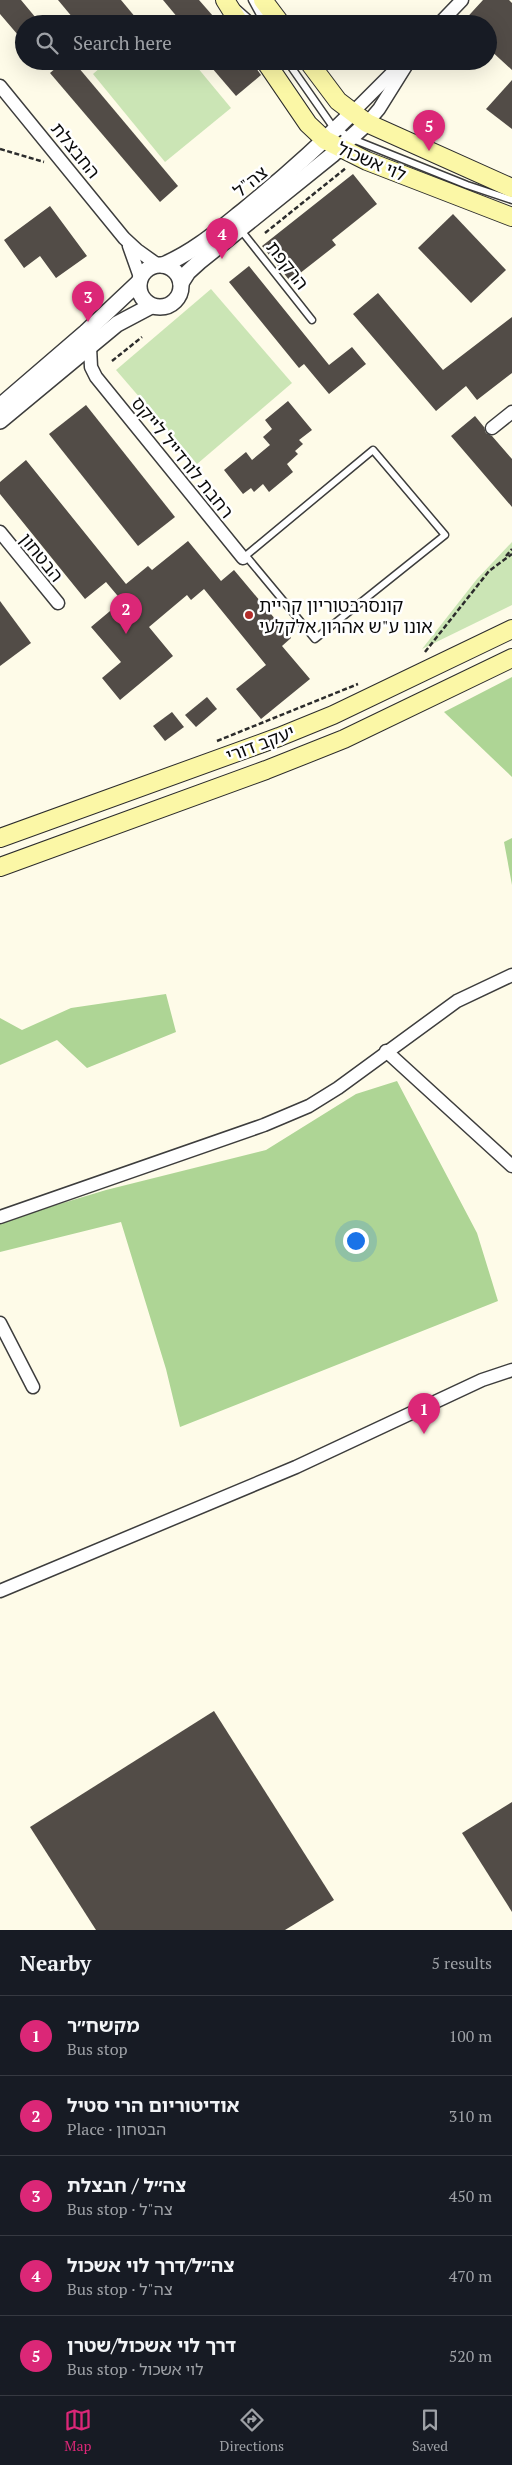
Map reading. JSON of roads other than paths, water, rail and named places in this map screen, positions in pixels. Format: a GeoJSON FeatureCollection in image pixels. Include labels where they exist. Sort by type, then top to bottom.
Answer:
{"type":"FeatureCollection","features":[{"type":"Feature","properties":{"kind":"main road"},"geometry":{"type":"LineString","coordinates":[[226,0],[235,15]]}},
{"type":"Feature","properties":{"kind":"main road"},"geometry":{"type":"LineString","coordinates":[[263,0],[274,15]]}},
{"type":"Feature","properties":{"kind":"main road","name":"לוי אשכול"},"geometry":{"type":"LineString","coordinates":[[271,70],[308,124],[337,139],[512,217]]}},
{"type":"Feature","properties":{"kind":"main road","name":"לוי אשכול"},"geometry":{"type":"LineString","coordinates":[[315,70],[338,101],[359,118],[512,188]]}},
{"type":"Feature","properties":{"kind":"main road","name":"יעקב דורי"},"geometry":{"type":"LineString","coordinates":[[0,838],[260,744],[333,715],[512,629]]}},
{"type":"Feature","properties":{"kind":"main road","name":"יעקב דורי"},"geometry":{"type":"LineString","coordinates":[[0,867],[266,770],[344,739],[512,658]]}},
{"type":"Feature","properties":{"kind":"street"},"geometry":{"type":"LineString","coordinates":[[448,15],[462,0]]}},
{"type":"Feature","properties":{"kind":"street"},"geometry":{"type":"LineString","coordinates":[[337,139],[359,118],[396,70]]}},
{"type":"Feature","properties":{"kind":"street"},"geometry":{"type":"LineString","coordinates":[[359,118],[379,109],[403,70]]}},
{"type":"Feature","properties":{"kind":"street","name":"החבצלת"},"geometry":{"type":"LineString","coordinates":[[0,86],[69,168],[124,238]]}},
{"type":"Feature","properties":{"kind":"street","name":"צה\"ל"},"geometry":{"type":"LineString","coordinates":[[181,283],[188,272],[240,229],[337,139]]}},
{"type":"Feature","properties":{"kind":"street","name":"צה\"ל"},"geometry":{"type":"LineString","coordinates":[[160,265],[179,258],[209,239],[292,171],[337,139]]}},
{"type":"Feature","properties":{"kind":"street"},"geometry":{"type":"LineString","coordinates":[[124,238],[137,250],[160,265],[175,271],[181,283],[180,293],[174,302],[160,308],[151,306],[142,298],[137,262],[124,238]]}},
{"type":"Feature","properties":{"kind":"street"},"geometry":{"type":"LineString","coordinates":[[0,406],[86,332],[140,279],[148,268],[160,265]]}},
{"type":"Feature","properties":{"kind":"street"},"geometry":{"type":"LineString","coordinates":[[0,421],[128,316],[151,306]]}},
{"type":"Feature","properties":{"kind":"street","name":"רחבת לורדייל לייקס"},"geometry":{"type":"LineString","coordinates":[[90,347],[91,367],[96,377],[245,557]]}},
{"type":"Feature","properties":{"kind":"street","name":"רחבת לורדייל לייקס"},"geometry":{"type":"LineString","coordinates":[[65,368],[76,368],[96,377]]}},
{"type":"Feature","properties":{"kind":"street"},"geometry":{"type":"LineString","coordinates":[[492,428],[512,412]]}},
{"type":"Feature","properties":{"kind":"street","name":"הבטחון"},"geometry":{"type":"LineString","coordinates":[[0,532],[58,604]]}},
{"type":"Feature","properties":{"kind":"street"},"geometry":{"type":"LineString","coordinates":[[0,1217],[264,1125],[309,1106],[338,1088],[457,1000],[512,975]]}},
{"type":"Feature","properties":{"kind":"street"},"geometry":{"type":"LineString","coordinates":[[386,1051],[512,1166]]}},
{"type":"Feature","properties":{"kind":"street"},"geometry":{"type":"LineString","coordinates":[[0,1323],[33,1387]]}},
{"type":"Feature","properties":{"kind":"street"},"geometry":{"type":"LineString","coordinates":[[0,1592],[287,1471],[482,1380],[512,1370]]}},
{"type":"Feature","properties":{"kind":"lane"},"geometry":{"type":"LineString","coordinates":[[226,0],[244,15]]}},
{"type":"Feature","properties":{"kind":"lane"},"geometry":{"type":"LineString","coordinates":[[252,0],[260,15]]}},
{"type":"Feature","properties":{"kind":"lane"},"geometry":{"type":"LineString","coordinates":[[293,70],[337,139],[512,200]]}},
{"type":"Feature","properties":{"kind":"lane","name":"הרקפת"},"geometry":{"type":"LineString","coordinates":[[240,229],[312,320]]}},
{"type":"Feature","properties":{"kind":"lane"},"geometry":{"type":"LineString","coordinates":[[373,450],[444,535],[315,640],[245,557],[373,450]]}},
{"type":"Feature","properties":{"kind":"place","name":"דרך לוי אשכול/שטרן"},"geometry":{"type":"Point","coordinates":[429,151]}},
{"type":"Feature","properties":{"kind":"place","name":"צה״ל/דרך לוי אשכול"},"geometry":{"type":"Point","coordinates":[222,259]}},
{"type":"Feature","properties":{"kind":"place","name":"צה״ל / חבצלת"},"geometry":{"type":"Point","coordinates":[88,322]}},
{"type":"Feature","properties":{"kind":"place","name":"קונסרבטוריון קריית אונו ע\"ש אהרון אלקלעי"},"geometry":{"type":"Point","coordinates":[249,615]}},
{"type":"Feature","properties":{"kind":"place","name":"אודיטוריום הרי סטיל"},"geometry":{"type":"Point","coordinates":[126,634]}},
{"type":"Feature","properties":{"kind":"place","name":"מקשח״ר"},"geometry":{"type":"Point","coordinates":[424,1434]}}]}
